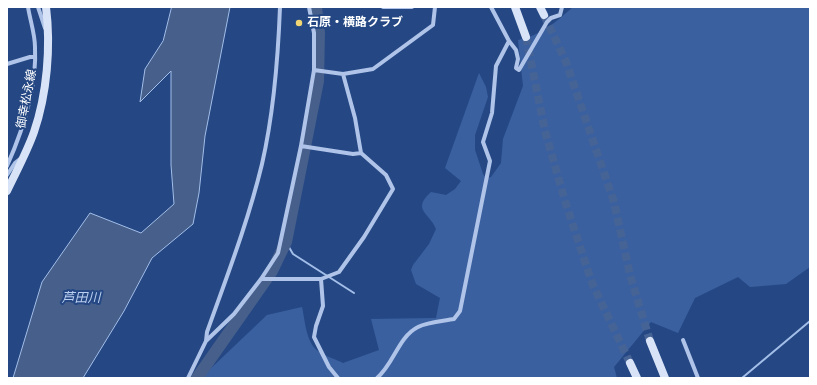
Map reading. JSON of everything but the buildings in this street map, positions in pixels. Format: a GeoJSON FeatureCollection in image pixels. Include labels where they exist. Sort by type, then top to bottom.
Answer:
{"type":"FeatureCollection","features":[{"type":"Feature","properties":{"kind":"main road","name":"御幸松永線"},"geometry":{"type":"LineString","coordinates":[[7,191],[34,131],[41,101],[48,37],[46,7]]}},
{"type":"Feature","properties":{"kind":"main road"},"geometry":{"type":"LineString","coordinates":[[515,7],[526,37]]}},
{"type":"Feature","properties":{"kind":"main road"},"geometry":{"type":"LineString","coordinates":[[540,7],[544,15]]}},
{"type":"Feature","properties":{"kind":"main road"},"geometry":{"type":"LineString","coordinates":[[650,340],[665,378]]}},
{"type":"Feature","properties":{"kind":"main road"},"geometry":{"type":"LineString","coordinates":[[630,363],[637,378]]}},
{"type":"Feature","properties":{"kind":"street"},"geometry":{"type":"LineString","coordinates":[[7,166],[25,118],[31,90],[35,46],[28,7]]}},
{"type":"Feature","properties":{"kind":"street"},"geometry":{"type":"LineString","coordinates":[[38,7],[48,37]]}},
{"type":"Feature","properties":{"kind":"street"},"geometry":{"type":"LineString","coordinates":[[206,342],[207,332],[248,215],[262,163],[271,120],[278,64],[280,7]]}},
{"type":"Feature","properties":{"kind":"street"},"geometry":{"type":"LineString","coordinates":[[188,378],[206,342],[234,314],[261,279],[278,253],[301,146],[315,70],[314,33],[309,7]]}},
{"type":"Feature","properties":{"kind":"street"},"geometry":{"type":"LineString","coordinates":[[383,7],[412,7]]}},
{"type":"Feature","properties":{"kind":"street"},"geometry":{"type":"LineString","coordinates":[[315,70],[342,74],[377,67],[433,25],[435,7]]}},
{"type":"Feature","properties":{"kind":"street"},"geometry":{"type":"LineString","coordinates":[[491,7],[516,50],[518,59],[516,68],[518,70],[547,22],[551,18],[560,15],[562,7]]}},
{"type":"Feature","properties":{"kind":"street"},"geometry":{"type":"LineString","coordinates":[[377,378],[394,357],[406,337],[418,327],[454,319],[460,311],[490,161],[483,142],[492,113],[496,66],[509,40]]}},
{"type":"Feature","properties":{"kind":"street"},"geometry":{"type":"LineString","coordinates":[[7,64],[30,57],[35,57]]}},
{"type":"Feature","properties":{"kind":"street"},"geometry":{"type":"LineString","coordinates":[[261,279],[323,278],[339,272],[345,266],[384,206],[393,189],[386,175],[361,153],[355,118],[342,74]]}},
{"type":"Feature","properties":{"kind":"street"},"geometry":{"type":"LineString","coordinates":[[301,146],[353,154],[361,153]]}},
{"type":"Feature","properties":{"kind":"street"},"geometry":{"type":"LineString","coordinates":[[7,175],[15,163],[24,156]]}},
{"type":"Feature","properties":{"kind":"street"},"geometry":{"type":"LineString","coordinates":[[323,278],[324,306],[316,326],[314,337],[329,367],[338,378]]}},
{"type":"Feature","properties":{"kind":"street"},"geometry":{"type":"LineString","coordinates":[[683,340],[698,378]]}},
{"type":"Feature","properties":{"kind":"shaded area"},"geometry":{"type":"Polygon","coordinates":[[[573,7],[810,7],[810,267],[786,284],[750,287],[738,277],[695,298],[678,333],[651,322],[614,367],[617,378],[202,378],[267,315],[302,307],[308,337],[311,343],[318,351],[343,363],[379,350],[371,319],[436,318],[440,298],[416,284],[411,270],[413,265],[429,244],[436,229],[424,211],[422,203],[431,192],[446,195],[455,189],[461,181],[445,168],[479,73],[486,87],[488,97],[475,135],[475,150],[483,174],[486,178],[491,177],[501,163],[503,139],[523,86],[518,40],[541,32],[573,7]]]}},
{"type":"Feature","properties":{"kind":"water","name":"芦田川"},"geometry":{"type":"Polygon","coordinates":[[[172,7],[230,7],[205,136],[199,193],[193,224],[152,258],[124,311],[83,378],[13,378],[42,282],[90,213],[141,233],[174,204],[171,165],[171,71],[140,102],[145,69],[163,41],[172,7]]]}},
{"type":"Feature","properties":{"kind":"waterway"},"geometry":{"type":"LineString","coordinates":[[197,378],[272,271],[286,242],[318,81],[319,33],[316,7]]}},
{"type":"Feature","properties":{"kind":"waterway"},"geometry":{"type":"LineString","coordinates":[[286,242],[293,254],[354,293]]}},
{"type":"Feature","properties":{"kind":"waterway"},"geometry":{"type":"LineString","coordinates":[[742,378],[810,321]]}},
{"type":"Feature","properties":{"kind":"tunnel"},"geometry":{"type":"LineString","coordinates":[[544,15],[566,62],[614,202],[630,275],[650,341]]}},
{"type":"Feature","properties":{"kind":"tunnel"},"geometry":{"type":"LineString","coordinates":[[526,37],[545,131],[565,201],[592,283],[630,363]]}},
{"type":"Feature","properties":{"kind":"place","name":"石原・横路クラブ"},"geometry":{"type":"Point","coordinates":[299,23]}}]}
